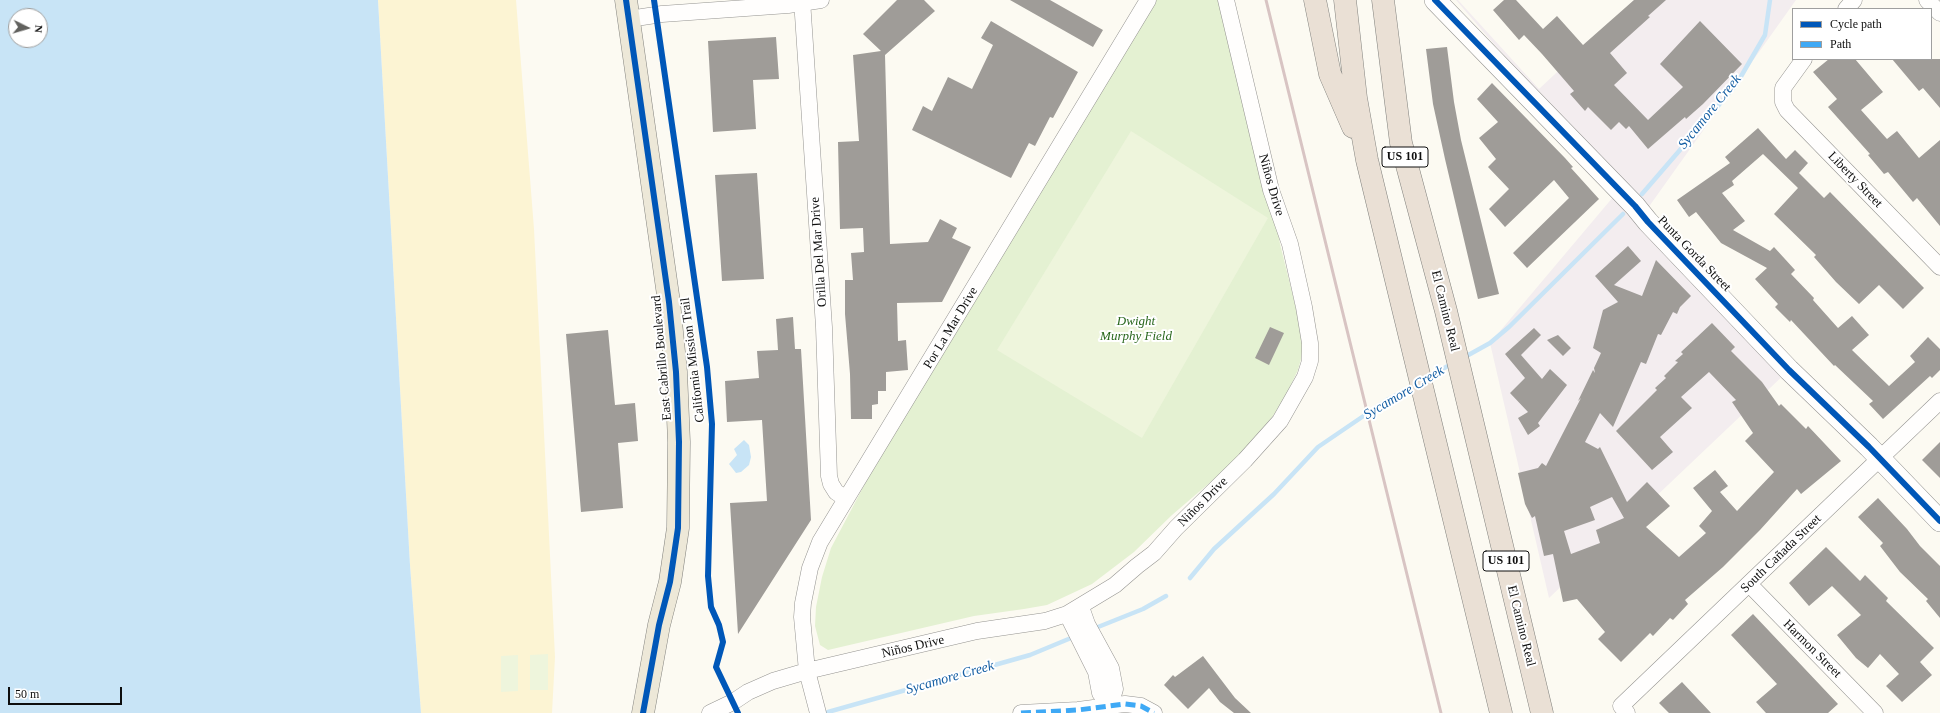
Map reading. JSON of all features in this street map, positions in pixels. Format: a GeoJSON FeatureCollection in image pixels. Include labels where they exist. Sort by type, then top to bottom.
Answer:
{"type":"FeatureCollection","features":[{"type":"Feature","properties":{"kind":"highway"},"geometry":{"type":"LineString","coordinates":[[1315,0],[1330,74],[1367,160]]}},
{"type":"Feature","properties":{"kind":"highway","name":"US 101"},"geometry":{"type":"LineString","coordinates":[[1345,0],[1356,98],[1367,160],[1500,713]]}},
{"type":"Feature","properties":{"kind":"highway","name":"El Camino Real"},"geometry":{"type":"LineString","coordinates":[[1383,0],[1402,143],[1446,311],[1542,713]]}},
{"type":"Feature","properties":{"kind":"main road","name":"East Cabrillo Boulevard"},"geometry":{"type":"LineString","coordinates":[[627,9],[669,302],[676,372],[679,442],[678,528],[670,582],[659,625],[643,713]]}},
{"type":"Feature","properties":{"kind":"street"},"geometry":{"type":"LineString","coordinates":[[627,9],[662,14],[821,0]]}},
{"type":"Feature","properties":{"kind":"street","name":"Por La Mar Drive"},"geometry":{"type":"LineString","coordinates":[[817,707],[807,671],[802,616],[807,579],[820,542],[845,498],[925,370],[1148,0]]}},
{"type":"Feature","properties":{"kind":"street","name":"Niños Drive"},"geometry":{"type":"LineString","coordinates":[[710,713],[748,692],[773,681],[807,671],[977,631],[1044,621],[1074,610],[1115,585],[1154,553],[1176,528],[1245,460],[1280,421],[1306,377],[1310,361],[1310,343],[1304,307],[1290,244],[1271,190],[1226,0]]}},
{"type":"Feature","properties":{"kind":"street","name":"Punta Gorda Street"},"geometry":{"type":"LineString","coordinates":[[1435,0],[1635,206],[1648,222],[1789,370],[1880,458],[1940,521]]}},
{"type":"Feature","properties":{"kind":"street"},"geometry":{"type":"LineString","coordinates":[[1847,8],[1854,0]]}},
{"type":"Feature","properties":{"kind":"street"},"geometry":{"type":"LineString","coordinates":[[1927,0],[1940,13]]}},
{"type":"Feature","properties":{"kind":"street","name":"Orilla Del Mar Drive"},"geometry":{"type":"LineString","coordinates":[[802,2],[824,327],[829,476],[831,484],[836,492],[845,498]]}},
{"type":"Feature","properties":{"kind":"street","name":"Liberty Street"},"geometry":{"type":"LineString","coordinates":[[1803,60],[1783,88],[1783,102],[1787,110],[1940,267]]}},
{"type":"Feature","properties":{"kind":"street","name":"South Cañada Street"},"geometry":{"type":"LineString","coordinates":[[1624,710],[1749,584],[1940,401]]}},
{"type":"Feature","properties":{"kind":"street","name":"Harmon Street"},"geometry":{"type":"LineString","coordinates":[[1749,584],[1875,713]]}},
{"type":"Feature","properties":{"kind":"street"},"geometry":{"type":"LineString","coordinates":[[1074,610],[1094,638],[1111,668],[1115,689],[1110,706]]}},
{"type":"Feature","properties":{"kind":"street"},"geometry":{"type":"LineString","coordinates":[[1021,713],[1078,710],[1124,704],[1141,706],[1154,713]]}},
{"type":"Feature","properties":{"kind":"shaded area"},"geometry":{"type":"Polygon","coordinates":[[[1456,0],[1458,0],[1539,89],[1634,0],[1796,0],[1643,215],[1789,370],[1549,598],[1490,343],[1619,190],[1456,0]]]}},
{"type":"Feature","properties":{"kind":"green space","name":"Dwight Murphy Field"},"geometry":{"type":"Polygon","coordinates":[[[1148,0],[1226,0],[1271,190],[1280,244],[1301,328],[1303,343],[1301,359],[1298,370],[1285,397],[1273,416],[1249,445],[1221,473],[1172,515],[1134,552],[1092,584],[1047,605],[974,616],[828,650],[820,645],[815,626],[816,607],[822,577],[831,548],[925,370],[1148,0]]]}},
{"type":"Feature","properties":{"kind":"green space"},"geometry":{"type":"Polygon","coordinates":[[[1131,131],[1268,218],[1142,438],[997,350],[1131,131]]]}},
{"type":"Feature","properties":{"kind":"green space"},"geometry":{"type":"Polygon","coordinates":[[[548,654],[548,690],[530,690],[530,655],[548,654]]]}},
{"type":"Feature","properties":{"kind":"green space"},"geometry":{"type":"Polygon","coordinates":[[[518,655],[518,691],[501,692],[501,656],[518,655]]]}},
{"type":"Feature","properties":{"kind":"sand"},"geometry":{"type":"Polygon","coordinates":[[[378,0],[516,0],[534,229],[555,657],[552,713],[421,713],[410,565],[378,0]]]}},
{"type":"Feature","properties":{"kind":"water"},"geometry":{"type":"Polygon","coordinates":[[[0,0],[378,0],[410,565],[421,713],[0,713],[0,0]]]}},
{"type":"Feature","properties":{"kind":"water"},"geometry":{"type":"Polygon","coordinates":[[[744,440],[749,445],[751,457],[749,465],[741,472],[736,473],[729,464],[737,455],[734,449],[744,440]]]}},
{"type":"Feature","properties":{"kind":"building"},"geometry":{"type":"Polygon","coordinates":[[[897,0],[924,0],[935,11],[885,55],[890,244],[928,242],[940,219],[957,228],[952,238],[971,247],[942,302],[897,303],[898,341],[906,340],[908,370],[886,372],[886,391],[878,391],[878,404],[872,405],[872,419],[851,419],[850,374],[845,314],[845,280],[853,280],[851,253],[864,252],[863,228],[840,229],[838,142],[859,141],[853,55],[881,51],[863,34],[897,0]]]}},
{"type":"Feature","properties":{"kind":"building"},"geometry":{"type":"Polygon","coordinates":[[[1010,0],[1050,0],[1103,30],[1093,47],[1010,0]]]}},
{"type":"Feature","properties":{"kind":"building"},"geometry":{"type":"Polygon","coordinates":[[[1504,0],[1516,0],[1543,29],[1557,16],[1583,45],[1634,0],[1666,0],[1648,16],[1650,17],[1610,53],[1627,73],[1614,85],[1648,120],[1683,87],[1660,64],[1700,21],[1742,64],[1703,104],[1686,119],[1685,117],[1648,149],[1629,126],[1626,129],[1619,122],[1611,130],[1588,107],[1585,111],[1570,94],[1574,91],[1542,54],[1524,35],[1519,40],[1493,10],[1504,0]]]}},
{"type":"Feature","properties":{"kind":"building"},"geometry":{"type":"Polygon","coordinates":[[[991,21],[1078,72],[1053,118],[1050,117],[1035,146],[1029,143],[1011,178],[912,130],[923,106],[932,111],[948,77],[972,89],[993,45],[981,38],[991,21]]]}},
{"type":"Feature","properties":{"kind":"building"},"geometry":{"type":"Polygon","coordinates":[[[776,37],[779,79],[753,80],[756,129],[713,132],[708,41],[776,37]]]}},
{"type":"Feature","properties":{"kind":"building"},"geometry":{"type":"Polygon","coordinates":[[[1447,47],[1454,102],[1461,140],[1499,294],[1478,299],[1433,104],[1426,49],[1447,47]]]}},
{"type":"Feature","properties":{"kind":"building"},"geometry":{"type":"Polygon","coordinates":[[[1940,59],[1940,108],[1923,88],[1919,91],[1893,60],[1940,59]]]}},
{"type":"Feature","properties":{"kind":"building"},"geometry":{"type":"Polygon","coordinates":[[[1828,60],[1856,60],[1883,92],[1861,110],[1887,139],[1897,131],[1919,158],[1940,140],[1940,226],[1917,198],[1913,202],[1888,172],[1884,174],[1868,155],[1870,154],[1828,107],[1837,99],[1813,72],[1828,60]]]}},
{"type":"Feature","properties":{"kind":"building"},"geometry":{"type":"Polygon","coordinates":[[[1492,83],[1565,158],[1573,167],[1571,168],[1599,199],[1527,268],[1513,253],[1569,198],[1554,180],[1505,227],[1489,209],[1509,189],[1488,167],[1496,159],[1479,138],[1498,122],[1477,99],[1492,83]]]}},
{"type":"Feature","properties":{"kind":"building"},"geometry":{"type":"Polygon","coordinates":[[[1758,128],[1786,159],[1795,150],[1808,163],[1799,173],[1824,198],[1830,192],[1924,288],[1903,309],[1879,285],[1859,304],[1836,282],[1814,257],[1816,255],[1774,214],[1798,188],[1763,154],[1732,181],[1734,185],[1722,193],[1745,221],[1733,230],[1770,251],[1774,247],[1795,270],[1791,274],[1814,298],[1813,300],[1838,328],[1852,316],[1869,335],[1852,350],[1889,386],[1915,362],[1910,356],[1928,337],[1940,349],[1940,370],[1932,378],[1930,376],[1883,419],[1869,404],[1873,401],[1835,365],[1834,366],[1791,320],[1790,322],[1775,307],[1778,304],[1755,279],[1767,268],[1721,243],[1696,212],[1689,217],[1677,200],[1730,163],[1725,157],[1758,128]]]}},
{"type":"Feature","properties":{"kind":"building"},"geometry":{"type":"Polygon","coordinates":[[[757,173],[764,279],[722,281],[715,175],[757,173]]]}},
{"type":"Feature","properties":{"kind":"building"},"geometry":{"type":"Polygon","coordinates":[[[1628,246],[1641,261],[1614,285],[1642,296],[1656,260],[1691,296],[1680,307],[1677,314],[1673,312],[1661,335],[1658,334],[1646,364],[1641,362],[1613,427],[1600,413],[1585,442],[1598,449],[1600,447],[1627,502],[1647,482],[1670,506],[1646,527],[1679,557],[1706,533],[1699,526],[1712,511],[1693,488],[1715,470],[1728,486],[1720,492],[1737,511],[1774,472],[1745,441],[1753,433],[1732,402],[1736,400],[1709,372],[1681,397],[1692,408],[1660,437],[1673,452],[1652,470],[1616,431],[1657,390],[1655,388],[1666,378],[1664,376],[1678,362],[1675,361],[1683,354],[1681,352],[1712,323],[1735,347],[1731,351],[1762,382],[1779,406],[1781,404],[1806,429],[1808,426],[1841,461],[1801,494],[1797,489],[1760,530],[1723,567],[1685,600],[1688,604],[1673,620],[1670,618],[1653,636],[1650,633],[1621,662],[1598,639],[1605,632],[1577,599],[1563,602],[1553,554],[1544,556],[1535,516],[1532,518],[1525,504],[1518,473],[1538,468],[1542,463],[1546,466],[1581,398],[1578,401],[1593,370],[1595,373],[1594,368],[1601,353],[1593,348],[1603,310],[1618,302],[1595,276],[1628,246]],[[1612,497],[1590,507],[1595,520],[1564,531],[1571,554],[1600,543],[1596,530],[1624,518],[1612,497]]]}},
{"type":"Feature","properties":{"kind":"building"},"geometry":{"type":"Polygon","coordinates":[[[793,317],[795,349],[801,349],[811,520],[738,634],[730,503],[767,501],[762,420],[727,422],[725,381],[759,378],[757,351],[778,350],[776,319],[793,317]]]}},
{"type":"Feature","properties":{"kind":"building"},"geometry":{"type":"Polygon","coordinates":[[[1270,327],[1284,333],[1269,365],[1255,358],[1270,327]]]}},
{"type":"Feature","properties":{"kind":"building"},"geometry":{"type":"Polygon","coordinates":[[[1534,328],[1541,335],[1521,355],[1542,379],[1550,369],[1567,385],[1538,423],[1540,426],[1528,435],[1518,418],[1528,412],[1510,393],[1525,378],[1505,354],[1534,328]]]}},
{"type":"Feature","properties":{"kind":"building"},"geometry":{"type":"Polygon","coordinates":[[[608,330],[615,405],[635,403],[638,441],[618,443],[623,508],[581,512],[566,334],[608,330]]]}},
{"type":"Feature","properties":{"kind":"building"},"geometry":{"type":"Polygon","coordinates":[[[1558,335],[1571,348],[1563,356],[1547,340],[1558,335]]]}},
{"type":"Feature","properties":{"kind":"building"},"geometry":{"type":"Polygon","coordinates":[[[1940,442],[1940,478],[1922,460],[1940,442]]]}},
{"type":"Feature","properties":{"kind":"building"},"geometry":{"type":"Polygon","coordinates":[[[1878,498],[1907,529],[1920,546],[1940,566],[1940,618],[1926,601],[1928,599],[1900,572],[1880,546],[1883,543],[1858,517],[1878,498]]]}},
{"type":"Feature","properties":{"kind":"building"},"geometry":{"type":"Polygon","coordinates":[[[1826,547],[1860,581],[1865,575],[1888,598],[1886,601],[1934,648],[1920,662],[1932,675],[1902,702],[1886,686],[1899,674],[1880,654],[1868,668],[1856,658],[1837,635],[1861,615],[1832,586],[1809,606],[1789,583],[1826,547]]]}},
{"type":"Feature","properties":{"kind":"building"},"geometry":{"type":"Polygon","coordinates":[[[1753,614],[1838,704],[1828,713],[1766,713],[1756,702],[1777,684],[1731,635],[1753,614]]]}},
{"type":"Feature","properties":{"kind":"building"},"geometry":{"type":"Polygon","coordinates":[[[1203,656],[1235,698],[1251,713],[1234,713],[1220,702],[1209,688],[1188,709],[1164,685],[1173,675],[1175,677],[1203,656]]]}},
{"type":"Feature","properties":{"kind":"building"},"geometry":{"type":"Polygon","coordinates":[[[1682,682],[1711,713],[1669,713],[1659,703],[1682,682]]]}},
{"type":"Feature","properties":{"kind":"waterway","name":"Sycamore Creek"},"geometry":{"type":"LineString","coordinates":[[1642,194],[1736,85],[1765,35],[1770,0]]}},
{"type":"Feature","properties":{"kind":"waterway","name":"Sycamore Creek"},"geometry":{"type":"LineString","coordinates":[[1463,358],[1490,343],[1509,327],[1623,214]]}},
{"type":"Feature","properties":{"kind":"waterway","name":"Sycamore Creek"},"geometry":{"type":"LineString","coordinates":[[1427,378],[1453,363]]}},
{"type":"Feature","properties":{"kind":"waterway","name":"Sycamore Creek"},"geometry":{"type":"LineString","coordinates":[[1190,578],[1214,549],[1274,494],[1318,447],[1387,400],[1415,385]]}},
{"type":"Feature","properties":{"kind":"waterway","name":"Sycamore Creek"},"geometry":{"type":"LineString","coordinates":[[1098,627],[1143,609],[1166,596]]}},
{"type":"Feature","properties":{"kind":"waterway","name":"Sycamore Creek"},"geometry":{"type":"LineString","coordinates":[[828,712],[1030,655],[1071,638]]}},
{"type":"Feature","properties":{"kind":"railway"},"geometry":{"type":"LineString","coordinates":[[1266,0],[1441,713]]}},
{"type":"Feature","properties":{"kind":"marked path"},"geometry":{"type":"LineString","coordinates":[[1021,713],[1078,710],[1125,704],[1141,706],[1154,713]]}},
{"type":"Feature","properties":{"kind":"cycle path"},"geometry":{"type":"LineString","coordinates":[[626,0],[669,302],[676,372],[679,442],[678,528],[670,582],[659,625],[643,713]]}},
{"type":"Feature","properties":{"kind":"cycle path","name":"California Mission Trail"},"geometry":{"type":"LineString","coordinates":[[654,0],[707,367],[712,424],[708,576],[711,607],[719,625],[723,642],[716,667],[738,713]]}},
{"type":"Feature","properties":{"kind":"cycle path"},"geometry":{"type":"LineString","coordinates":[[1435,0],[1635,206],[1648,222],[1789,370],[1869,447],[1940,521]]}}]}
